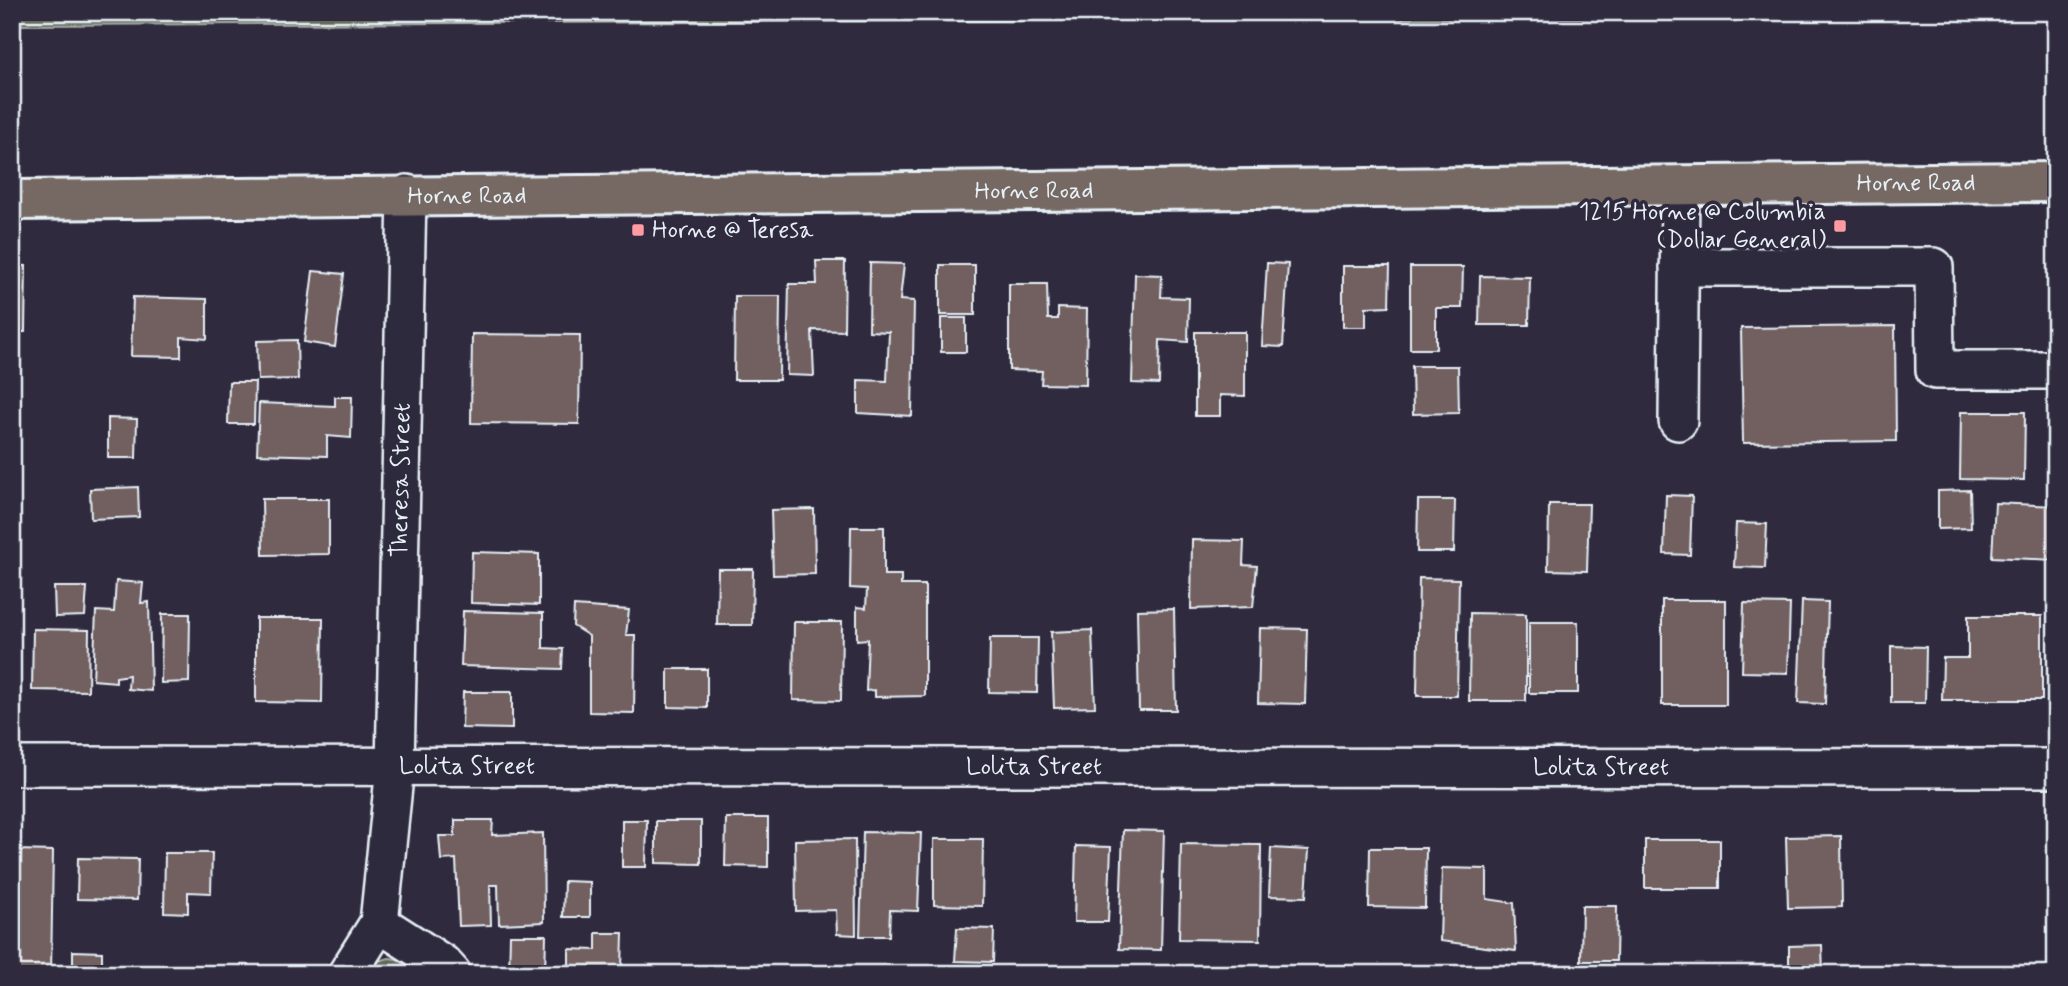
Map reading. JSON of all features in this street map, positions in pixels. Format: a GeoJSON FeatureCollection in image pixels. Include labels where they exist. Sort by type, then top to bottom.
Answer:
{"type":"FeatureCollection","features":[{"type":"Feature","properties":{"kind":"main road","name":"Horne Road"},"geometry":{"type":"LineString","coordinates":[[12,200],[407,194],[2056,182]]}},
{"type":"Feature","properties":{"kind":"street"},"geometry":{"type":"LineString","coordinates":[[1678,421],[1680,185]]}},
{"type":"Feature","properties":{"kind":"street","name":"Theresa Street"},"geometry":{"type":"LineString","coordinates":[[379,923],[395,767],[407,194]]}},
{"type":"Feature","properties":{"kind":"street"},"geometry":{"type":"LineString","coordinates":[[1679,267],[1934,267],[1935,370],[2056,370]]}},
{"type":"Feature","properties":{"kind":"street","name":"Lolita Street"},"geometry":{"type":"LineString","coordinates":[[12,766],[2056,768]]}},
{"type":"Feature","properties":{"kind":"street"},"geometry":{"type":"LineString","coordinates":[[347,974],[379,923],[443,964],[452,974]]}},
{"type":"Feature","properties":{"kind":"green space"},"geometry":{"type":"Polygon","coordinates":[[[12,12],[1632,12],[1627,18],[12,25],[12,12]]]}},
{"type":"Feature","properties":{"kind":"green space"},"geometry":{"type":"Polygon","coordinates":[[[397,959],[419,974],[368,974],[378,961],[397,959]]]}},
{"type":"Feature","properties":{"kind":"building"},"geometry":{"type":"Polygon","coordinates":[[[816,261],[845,261],[844,331],[812,330],[814,376],[787,375],[789,284],[817,284],[816,261]]]}},
{"type":"Feature","properties":{"kind":"building"},"geometry":{"type":"Polygon","coordinates":[[[870,263],[904,264],[900,300],[914,301],[912,416],[858,413],[858,380],[887,381],[889,332],[869,331],[870,263]]]}},
{"type":"Feature","properties":{"kind":"building"},"geometry":{"type":"Polygon","coordinates":[[[1267,263],[1288,264],[1283,347],[1262,346],[1267,263]]]}},
{"type":"Feature","properties":{"kind":"building"},"geometry":{"type":"Polygon","coordinates":[[[12,265],[26,266],[25,332],[12,332],[12,265]]]}},
{"type":"Feature","properties":{"kind":"building"},"geometry":{"type":"Polygon","coordinates":[[[940,265],[975,265],[975,315],[940,315],[940,265]]]}},
{"type":"Feature","properties":{"kind":"building"},"geometry":{"type":"Polygon","coordinates":[[[1343,266],[1390,266],[1389,306],[1366,307],[1366,327],[1343,327],[1343,266]]]}},
{"type":"Feature","properties":{"kind":"building"},"geometry":{"type":"Polygon","coordinates":[[[1410,267],[1463,267],[1462,308],[1436,308],[1436,349],[1410,349],[1410,267]]]}},
{"type":"Feature","properties":{"kind":"building"},"geometry":{"type":"Polygon","coordinates":[[[313,271],[344,274],[335,347],[304,342],[313,271]]]}},
{"type":"Feature","properties":{"kind":"building"},"geometry":{"type":"Polygon","coordinates":[[[1135,274],[1162,275],[1161,297],[1189,298],[1188,342],[1160,340],[1159,384],[1132,383],[1135,274]]]}},
{"type":"Feature","properties":{"kind":"building"},"geometry":{"type":"Polygon","coordinates":[[[1480,276],[1530,277],[1529,325],[1479,325],[1480,276]]]}},
{"type":"Feature","properties":{"kind":"building"},"geometry":{"type":"Polygon","coordinates":[[[1009,284],[1047,284],[1048,319],[1058,319],[1058,308],[1087,309],[1086,385],[1041,384],[1042,371],[1009,370],[1009,284]]]}},
{"type":"Feature","properties":{"kind":"building"},"geometry":{"type":"Polygon","coordinates":[[[735,296],[780,296],[779,380],[734,380],[735,296]]]}},
{"type":"Feature","properties":{"kind":"building"},"geometry":{"type":"Polygon","coordinates":[[[133,297],[207,299],[207,339],[181,337],[181,357],[131,356],[133,297]]]}},
{"type":"Feature","properties":{"kind":"building"},"geometry":{"type":"Polygon","coordinates":[[[941,318],[966,318],[966,352],[941,352],[941,318]]]}},
{"type":"Feature","properties":{"kind":"building"},"geometry":{"type":"Polygon","coordinates":[[[1895,326],[1896,441],[1743,443],[1741,328],[1895,326]]]}},
{"type":"Feature","properties":{"kind":"building"},"geometry":{"type":"Polygon","coordinates":[[[1195,332],[1245,332],[1245,396],[1220,395],[1220,416],[1195,416],[1195,332]]]}},
{"type":"Feature","properties":{"kind":"building"},"geometry":{"type":"Polygon","coordinates":[[[472,334],[580,335],[579,424],[471,423],[472,334]]]}},
{"type":"Feature","properties":{"kind":"building"},"geometry":{"type":"Polygon","coordinates":[[[297,340],[298,379],[258,380],[257,341],[297,340]]]}},
{"type":"Feature","properties":{"kind":"building"},"geometry":{"type":"Polygon","coordinates":[[[1412,366],[1458,366],[1459,413],[1413,414],[1412,366]]]}},
{"type":"Feature","properties":{"kind":"building"},"geometry":{"type":"Polygon","coordinates":[[[229,382],[255,382],[254,424],[228,424],[229,382]]]}},
{"type":"Feature","properties":{"kind":"building"},"geometry":{"type":"Polygon","coordinates":[[[335,397],[352,397],[351,438],[327,436],[327,456],[257,454],[259,403],[335,406],[335,397]]]}},
{"type":"Feature","properties":{"kind":"building"},"geometry":{"type":"Polygon","coordinates":[[[1961,412],[2025,412],[2024,480],[1960,479],[1961,412]]]}},
{"type":"Feature","properties":{"kind":"building"},"geometry":{"type":"Polygon","coordinates":[[[108,418],[137,419],[136,458],[108,458],[108,418]]]}},
{"type":"Feature","properties":{"kind":"building"},"geometry":{"type":"Polygon","coordinates":[[[138,487],[139,517],[91,519],[90,489],[138,487]]]}},
{"type":"Feature","properties":{"kind":"building"},"geometry":{"type":"Polygon","coordinates":[[[1970,490],[1971,528],[1938,529],[1938,491],[1970,490]]]}},
{"type":"Feature","properties":{"kind":"building"},"geometry":{"type":"Polygon","coordinates":[[[1666,495],[1692,496],[1690,555],[1664,554],[1666,495]]]}},
{"type":"Feature","properties":{"kind":"building"},"geometry":{"type":"Polygon","coordinates":[[[262,499],[329,499],[329,554],[263,555],[262,499]]]}},
{"type":"Feature","properties":{"kind":"building"},"geometry":{"type":"Polygon","coordinates":[[[1418,500],[1455,500],[1454,552],[1417,552],[1418,500]]]}},
{"type":"Feature","properties":{"kind":"building"},"geometry":{"type":"Polygon","coordinates":[[[1995,503],[2056,506],[2055,560],[1992,557],[1995,503]]]}},
{"type":"Feature","properties":{"kind":"building"},"geometry":{"type":"Polygon","coordinates":[[[1549,504],[1589,504],[1587,571],[1548,570],[1549,504]]]}},
{"type":"Feature","properties":{"kind":"building"},"geometry":{"type":"Polygon","coordinates":[[[814,509],[815,574],[773,575],[771,510],[814,509]]]}},
{"type":"Feature","properties":{"kind":"building"},"geometry":{"type":"Polygon","coordinates":[[[1736,523],[1767,524],[1765,568],[1734,567],[1736,523]]]}},
{"type":"Feature","properties":{"kind":"building"},"geometry":{"type":"Polygon","coordinates":[[[851,527],[884,527],[884,575],[901,575],[901,585],[925,585],[925,696],[875,697],[875,690],[866,691],[868,639],[857,640],[857,607],[866,608],[867,589],[850,588],[851,527]]]}},
{"type":"Feature","properties":{"kind":"building"},"geometry":{"type":"Polygon","coordinates":[[[1192,540],[1244,541],[1243,565],[1257,566],[1253,607],[1191,609],[1192,540]]]}},
{"type":"Feature","properties":{"kind":"building"},"geometry":{"type":"Polygon","coordinates":[[[472,552],[539,554],[539,605],[471,603],[472,552]]]}},
{"type":"Feature","properties":{"kind":"building"},"geometry":{"type":"Polygon","coordinates":[[[718,569],[753,569],[752,625],[717,625],[718,569]]]}},
{"type":"Feature","properties":{"kind":"building"},"geometry":{"type":"Polygon","coordinates":[[[1419,578],[1459,579],[1457,696],[1417,696],[1419,578]]]}},
{"type":"Feature","properties":{"kind":"building"},"geometry":{"type":"Polygon","coordinates":[[[116,581],[143,583],[141,603],[149,602],[151,691],[128,689],[129,675],[116,677],[116,682],[93,680],[96,611],[114,612],[116,581]]]}},
{"type":"Feature","properties":{"kind":"building"},"geometry":{"type":"Polygon","coordinates":[[[54,587],[87,587],[85,616],[55,617],[54,587]]]}},
{"type":"Feature","properties":{"kind":"building"},"geometry":{"type":"Polygon","coordinates":[[[1662,600],[1726,600],[1726,705],[1662,705],[1662,600]]]}},
{"type":"Feature","properties":{"kind":"building"},"geometry":{"type":"Polygon","coordinates":[[[1802,601],[1828,602],[1825,704],[1798,703],[1802,601]]]}},
{"type":"Feature","properties":{"kind":"building"},"geometry":{"type":"Polygon","coordinates":[[[1744,603],[1790,604],[1788,673],[1742,672],[1744,603]]]}},
{"type":"Feature","properties":{"kind":"building"},"geometry":{"type":"Polygon","coordinates":[[[574,606],[629,610],[626,635],[635,635],[634,713],[589,712],[589,636],[573,626],[574,606]]]}},
{"type":"Feature","properties":{"kind":"building"},"geometry":{"type":"Polygon","coordinates":[[[1174,609],[1176,710],[1139,710],[1137,610],[1174,609]]]}},
{"type":"Feature","properties":{"kind":"building"},"geometry":{"type":"Polygon","coordinates":[[[463,611],[543,613],[543,648],[563,649],[562,669],[461,666],[463,611]]]}},
{"type":"Feature","properties":{"kind":"building"},"geometry":{"type":"Polygon","coordinates":[[[1470,613],[1526,614],[1526,701],[1469,701],[1470,613]]]}},
{"type":"Feature","properties":{"kind":"building"},"geometry":{"type":"Polygon","coordinates":[[[162,614],[190,614],[189,682],[161,683],[162,614]]]}},
{"type":"Feature","properties":{"kind":"building"},"geometry":{"type":"Polygon","coordinates":[[[1968,616],[2042,616],[2042,700],[1942,700],[1943,658],[1968,658],[1968,616]]]}},
{"type":"Feature","properties":{"kind":"building"},"geometry":{"type":"Polygon","coordinates":[[[256,618],[323,618],[322,703],[256,702],[256,618]]]}},
{"type":"Feature","properties":{"kind":"building"},"geometry":{"type":"Polygon","coordinates":[[[794,622],[842,622],[841,701],[793,700],[794,622]]]}},
{"type":"Feature","properties":{"kind":"building"},"geometry":{"type":"Polygon","coordinates":[[[1529,622],[1578,622],[1578,693],[1529,693],[1529,622]]]}},
{"type":"Feature","properties":{"kind":"building"},"geometry":{"type":"Polygon","coordinates":[[[1260,628],[1307,629],[1305,704],[1258,703],[1260,628]]]}},
{"type":"Feature","properties":{"kind":"building"},"geometry":{"type":"Polygon","coordinates":[[[33,629],[89,630],[88,691],[32,690],[33,629]]]}},
{"type":"Feature","properties":{"kind":"building"},"geometry":{"type":"Polygon","coordinates":[[[1092,630],[1095,707],[1054,708],[1051,632],[1092,630]]]}},
{"type":"Feature","properties":{"kind":"building"},"geometry":{"type":"Polygon","coordinates":[[[990,638],[1038,638],[1037,693],[989,692],[990,638]]]}},
{"type":"Feature","properties":{"kind":"building"},"geometry":{"type":"Polygon","coordinates":[[[1891,646],[1926,647],[1925,703],[1891,703],[1891,646]]]}},
{"type":"Feature","properties":{"kind":"building"},"geometry":{"type":"Polygon","coordinates":[[[668,669],[707,669],[707,708],[668,707],[668,669]]]}},
{"type":"Feature","properties":{"kind":"building"},"geometry":{"type":"Polygon","coordinates":[[[463,692],[512,692],[512,729],[462,728],[463,692]]]}},
{"type":"Feature","properties":{"kind":"building"},"geometry":{"type":"Polygon","coordinates":[[[726,818],[768,818],[768,867],[725,866],[726,818]]]}},
{"type":"Feature","properties":{"kind":"building"},"geometry":{"type":"Polygon","coordinates":[[[455,820],[493,820],[492,835],[543,833],[544,922],[499,924],[498,885],[490,885],[491,925],[459,926],[456,859],[441,860],[439,836],[455,836],[455,820]]]}},
{"type":"Feature","properties":{"kind":"building"},"geometry":{"type":"Polygon","coordinates":[[[622,820],[647,820],[646,867],[622,867],[622,820]]]}},
{"type":"Feature","properties":{"kind":"building"},"geometry":{"type":"Polygon","coordinates":[[[656,821],[701,821],[701,864],[656,863],[656,821]]]}},
{"type":"Feature","properties":{"kind":"building"},"geometry":{"type":"Polygon","coordinates":[[[1123,830],[1164,831],[1161,950],[1119,949],[1123,830]]]}},
{"type":"Feature","properties":{"kind":"building"},"geometry":{"type":"Polygon","coordinates":[[[863,832],[921,833],[918,911],[890,910],[889,936],[860,936],[863,832]]]}},
{"type":"Feature","properties":{"kind":"building"},"geometry":{"type":"Polygon","coordinates":[[[1841,836],[1842,907],[1788,908],[1786,837],[1841,836]]]}},
{"type":"Feature","properties":{"kind":"building"},"geometry":{"type":"Polygon","coordinates":[[[855,839],[856,935],[837,934],[836,910],[796,911],[795,840],[855,839]]]}},
{"type":"Feature","properties":{"kind":"building"},"geometry":{"type":"Polygon","coordinates":[[[934,839],[983,839],[982,906],[934,905],[934,839]]]}},
{"type":"Feature","properties":{"kind":"building"},"geometry":{"type":"Polygon","coordinates":[[[1645,840],[1720,840],[1720,888],[1645,888],[1645,840]]]}},
{"type":"Feature","properties":{"kind":"building"},"geometry":{"type":"Polygon","coordinates":[[[1181,844],[1261,845],[1260,940],[1179,939],[1181,844]]]}},
{"type":"Feature","properties":{"kind":"building"},"geometry":{"type":"Polygon","coordinates":[[[1076,846],[1111,847],[1108,922],[1074,922],[1076,846]]]}},
{"type":"Feature","properties":{"kind":"building"},"geometry":{"type":"Polygon","coordinates":[[[1271,848],[1309,850],[1306,897],[1269,896],[1271,848]]]}},
{"type":"Feature","properties":{"kind":"building"},"geometry":{"type":"Polygon","coordinates":[[[1370,848],[1426,848],[1425,908],[1369,907],[1370,848]]]}},
{"type":"Feature","properties":{"kind":"building"},"geometry":{"type":"Polygon","coordinates":[[[15,850],[53,851],[51,974],[13,974],[15,850]]]}},
{"type":"Feature","properties":{"kind":"building"},"geometry":{"type":"Polygon","coordinates":[[[165,853],[212,853],[211,893],[188,892],[188,913],[164,912],[165,853]]]}},
{"type":"Feature","properties":{"kind":"building"},"geometry":{"type":"Polygon","coordinates":[[[78,858],[138,859],[137,900],[77,899],[78,858]]]}},
{"type":"Feature","properties":{"kind":"building"},"geometry":{"type":"Polygon","coordinates":[[[1442,868],[1487,869],[1487,899],[1514,903],[1516,951],[1440,941],[1442,868]]]}},
{"type":"Feature","properties":{"kind":"building"},"geometry":{"type":"Polygon","coordinates":[[[564,881],[590,882],[590,917],[563,917],[564,881]]]}},
{"type":"Feature","properties":{"kind":"building"},"geometry":{"type":"Polygon","coordinates":[[[1582,906],[1617,906],[1616,961],[1581,961],[1582,906]]]}},
{"type":"Feature","properties":{"kind":"building"},"geometry":{"type":"Polygon","coordinates":[[[957,928],[994,929],[993,962],[955,961],[957,928]]]}},
{"type":"Feature","properties":{"kind":"building"},"geometry":{"type":"Polygon","coordinates":[[[596,933],[623,933],[622,969],[569,968],[569,949],[596,950],[596,933]]]}},
{"type":"Feature","properties":{"kind":"building"},"geometry":{"type":"Polygon","coordinates":[[[510,935],[546,935],[545,974],[509,974],[510,935]]]}},
{"type":"Feature","properties":{"kind":"building"},"geometry":{"type":"Polygon","coordinates":[[[1822,945],[1823,974],[1789,974],[1789,946],[1822,945]]]}},
{"type":"Feature","properties":{"kind":"building"},"geometry":{"type":"Polygon","coordinates":[[[73,951],[102,952],[102,974],[73,974],[73,951]]]}},
{"type":"Feature","properties":{"kind":"building"},"geometry":{"type":"Polygon","coordinates":[[[148,970],[192,970],[192,974],[148,974],[148,970]]]}},
{"type":"Feature","properties":{"kind":"place","name":"1215 Horne @ Columbia (Dollar General)"},"geometry":{"type":"Point","coordinates":[1840,226]}},
{"type":"Feature","properties":{"kind":"place","name":"Horne @ Teresa"},"geometry":{"type":"Point","coordinates":[638,230]}}]}
